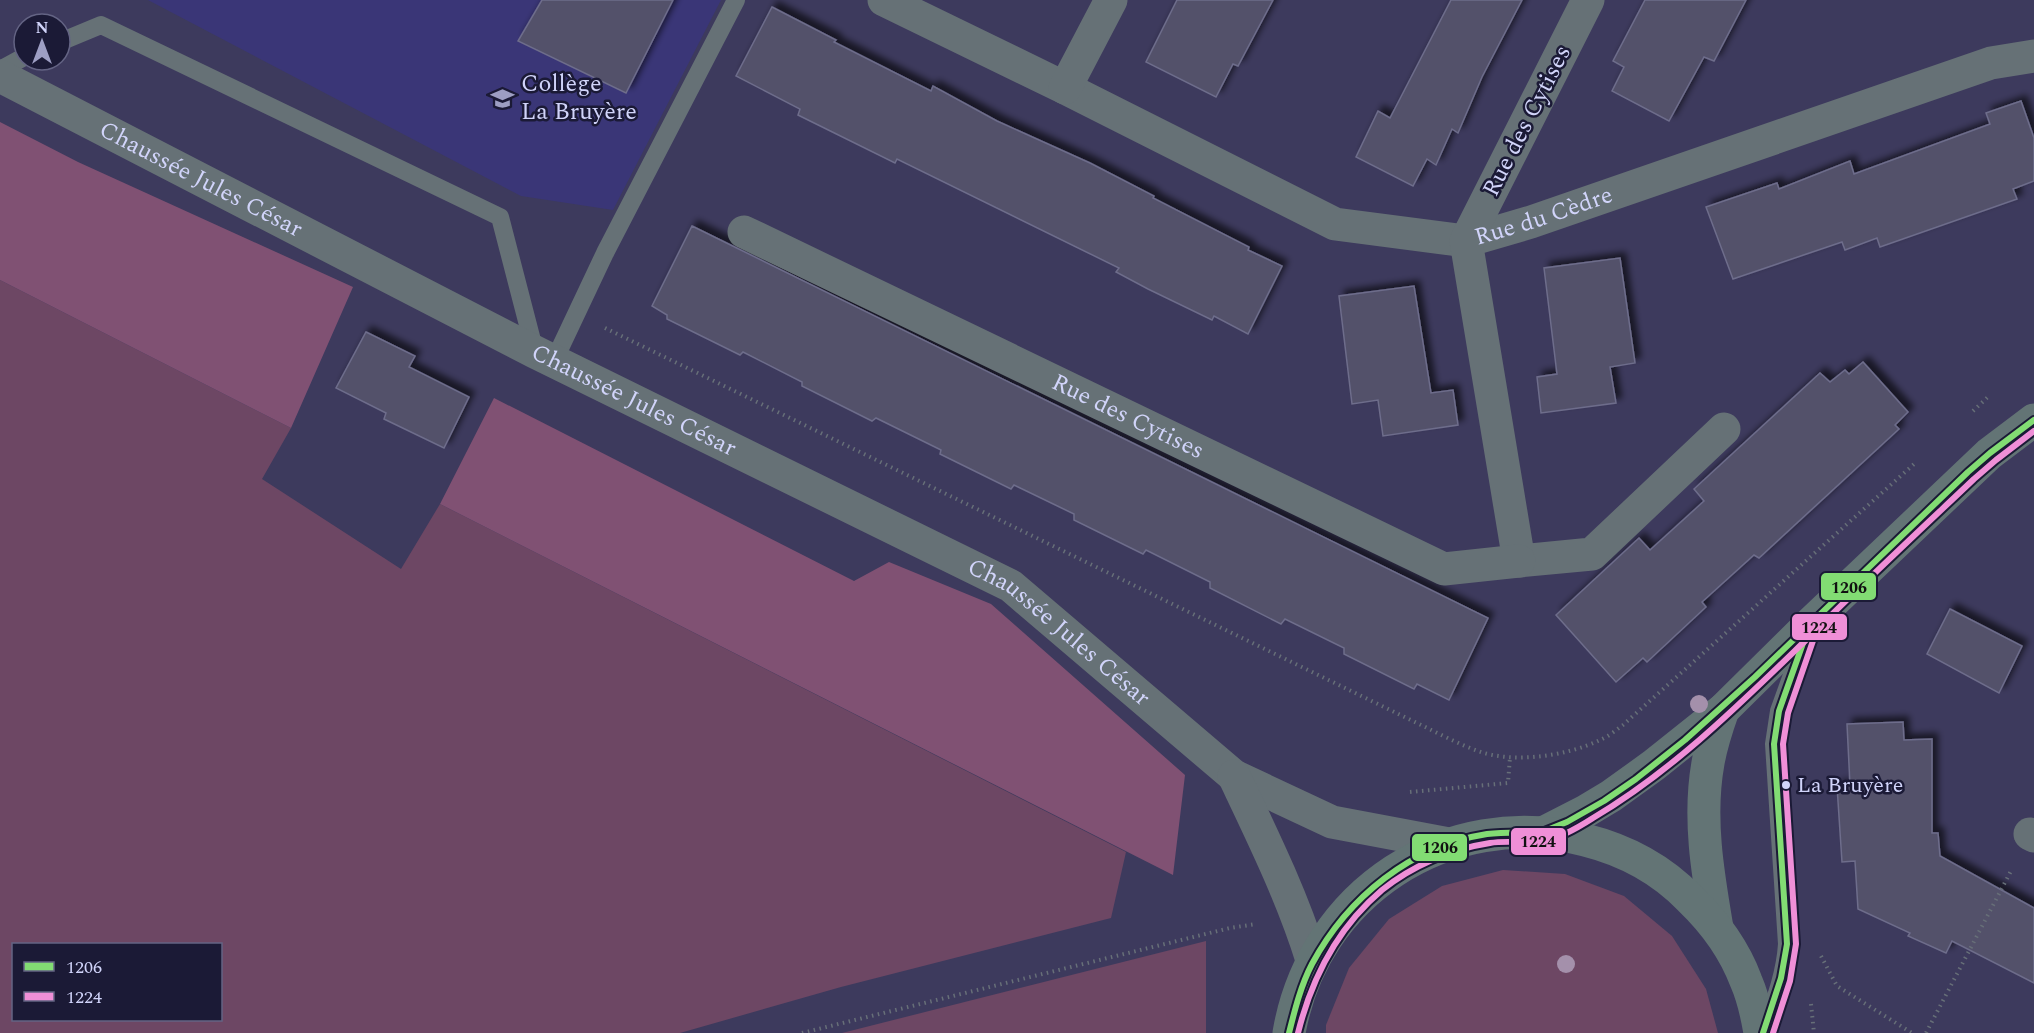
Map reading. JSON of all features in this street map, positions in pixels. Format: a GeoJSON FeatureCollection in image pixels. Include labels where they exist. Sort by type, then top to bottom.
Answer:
{"type":"FeatureCollection","features":[{"type":"Feature","properties":{"kind":"street","name":"Rue du Cèdre"},"geometry":{"type":"LineString","coordinates":[[884,0],[1335,224],[1466,241],[1531,222],[1991,63],[2034,56]]}},
{"type":"Feature","properties":{"kind":"street"},"geometry":{"type":"LineString","coordinates":[[1065,88],[1111,0]]}},
{"type":"Feature","properties":{"kind":"street","name":"Rue des Cytises"},"geometry":{"type":"LineString","coordinates":[[1466,241],[1588,0]]}},
{"type":"Feature","properties":{"kind":"street","name":"Chaussée Jules César"},"geometry":{"type":"LineString","coordinates":[[0,76],[544,357],[1011,586],[1234,776],[1332,822],[1449,844]]}},
{"type":"Feature","properties":{"kind":"street","name":"Rue des Cytises"},"geometry":{"type":"LineString","coordinates":[[744,232],[1444,569],[1592,554],[1724,429]]}},
{"type":"Feature","properties":{"kind":"street"},"geometry":{"type":"LineString","coordinates":[[1466,241],[1519,561]]}},
{"type":"Feature","properties":{"kind":"street"},"geometry":{"type":"LineString","coordinates":[[1545,832],[1611,796],[1723,710],[1989,454],[2034,420]]}},
{"type":"Feature","properties":{"kind":"street"},"geometry":{"type":"LineString","coordinates":[[1717,928],[1708,877],[1704,807],[1709,756],[1723,710]]}},
{"type":"Feature","properties":{"kind":"street","name":"Chaussée Jules César"},"geometry":{"type":"LineString","coordinates":[[1234,776],[1281,875],[1312,960]]}},
{"type":"Feature","properties":{"kind":"street"},"geometry":{"type":"LineString","coordinates":[[1289,1033],[1300,988],[1312,960],[1328,934],[1347,910],[1369,889],[1420,855],[1449,844],[1497,833],[1545,832],[1619,851],[1663,875],[1683,892],[1717,928],[1734,954],[1746,981],[1762,1033]]}},
{"type":"Feature","properties":{"kind":"lane"},"geometry":{"type":"LineString","coordinates":[[544,357],[576,314],[605,253],[736,0]]}},
{"type":"Feature","properties":{"kind":"lane"},"geometry":{"type":"LineString","coordinates":[[72,37],[101,26],[500,217],[544,357]]}},
{"type":"Feature","properties":{"kind":"lane"},"geometry":{"type":"LineString","coordinates":[[1762,1033],[1779,987],[1786,960],[1787,944],[1774,744],[1779,711],[1810,624]]}},
{"type":"Feature","properties":{"kind":"path"},"geometry":{"type":"LineString","coordinates":[[576,314],[1429,729],[1480,752],[1510,757],[1536,757],[1565,752],[1601,740],[1623,725],[1920,458]]}},
{"type":"Feature","properties":{"kind":"path"},"geometry":{"type":"LineString","coordinates":[[1964,419],[1990,395]]}},
{"type":"Feature","properties":{"kind":"path"},"geometry":{"type":"LineString","coordinates":[[1404,793],[1508,783],[1510,757]]}},
{"type":"Feature","properties":{"kind":"path"},"geometry":{"type":"LineString","coordinates":[[1926,1033],[2032,835]]}},
{"type":"Feature","properties":{"kind":"path"},"geometry":{"type":"LineString","coordinates":[[802,1033],[1207,934],[1261,923]]}},
{"type":"Feature","properties":{"kind":"path"},"geometry":{"type":"LineString","coordinates":[[1815,947],[1837,986],[1912,1033]]}},
{"type":"Feature","properties":{"kind":"shaded area","name":"Collège La Bruyère"},"geometry":{"type":"Polygon","coordinates":[[[148,0],[721,0],[613,210],[521,196],[148,0]]]}},
{"type":"Feature","properties":{"kind":"shaded area"},"geometry":{"type":"Polygon","coordinates":[[[0,122],[78,162],[353,287],[291,428],[0,280],[0,122]]]}},
{"type":"Feature","properties":{"kind":"shaded area"},"geometry":{"type":"Polygon","coordinates":[[[0,280],[291,428],[262,479],[401,569],[440,504],[1126,852],[1111,918],[841,987],[680,1033],[0,1033],[0,280]]]}},
{"type":"Feature","properties":{"kind":"shaded area"},"geometry":{"type":"Polygon","coordinates":[[[494,398],[854,581],[889,562],[991,604],[1185,775],[1173,875],[440,504],[494,398]]]}},
{"type":"Feature","properties":{"kind":"shaded area"},"geometry":{"type":"Polygon","coordinates":[[[1503,870],[1565,874],[1624,896],[1672,936],[1706,989],[1718,1033],[1326,1033],[1326,1025],[1349,968],[1389,919],[1442,886],[1503,870]]]}},
{"type":"Feature","properties":{"kind":"shaded area"},"geometry":{"type":"Polygon","coordinates":[[[1206,941],[1206,1033],[842,1033],[1206,941]]]}},
{"type":"Feature","properties":{"kind":"building"},"geometry":{"type":"Polygon","coordinates":[[[542,0],[673,0],[626,93],[518,41],[542,0]]]}},
{"type":"Feature","properties":{"kind":"building"},"geometry":{"type":"Polygon","coordinates":[[[1177,0],[1273,0],[1238,66],[1233,64],[1216,97],[1146,62],[1177,0]]]}},
{"type":"Feature","properties":{"kind":"building"},"geometry":{"type":"Polygon","coordinates":[[[1451,0],[1522,0],[1482,77],[1458,133],[1452,129],[1436,165],[1427,159],[1413,186],[1356,157],[1378,111],[1390,118],[1451,0]]]}},
{"type":"Feature","properties":{"kind":"building"},"geometry":{"type":"Polygon","coordinates":[[[1645,0],[1746,0],[1714,61],[1704,57],[1669,121],[1612,91],[1624,67],[1613,61],[1645,0]]]}},
{"type":"Feature","properties":{"kind":"building"},"geometry":{"type":"Polygon","coordinates":[[[772,7],[836,40],[834,42],[931,91],[933,86],[997,121],[1090,163],[1249,247],[1248,250],[1282,266],[1248,334],[1214,316],[1212,320],[1148,289],[1116,272],[1119,268],[897,159],[895,163],[798,115],[800,109],[736,76],[772,7]]]}},
{"type":"Feature","properties":{"kind":"building"},"geometry":{"type":"Polygon","coordinates":[[[2021,101],[2034,138],[2034,181],[2013,189],[2017,199],[1880,247],[1877,238],[1845,250],[1842,242],[1733,279],[1706,207],[1777,183],[1779,189],[1850,161],[1854,174],[1990,124],[1986,113],[2021,101]]]}},
{"type":"Feature","properties":{"kind":"building"},"geometry":{"type":"Polygon","coordinates":[[[692,226],[1488,618],[1449,700],[1417,684],[1414,689],[1344,654],[1344,648],[1285,619],[1281,624],[1210,588],[1210,582],[1146,550],[1143,554],[1074,520],[1074,514],[1014,485],[1011,489],[940,454],[941,450],[876,418],[872,421],[802,386],[802,382],[743,352],[740,355],[667,319],[667,315],[652,306],[692,226]]]}},
{"type":"Feature","properties":{"kind":"building"},"geometry":{"type":"Polygon","coordinates":[[[1620,258],[1635,363],[1610,367],[1616,403],[1541,413],[1537,377],[1557,374],[1544,268],[1620,258]]]}},
{"type":"Feature","properties":{"kind":"building"},"geometry":{"type":"Polygon","coordinates":[[[1414,286],[1431,393],[1453,390],[1458,425],[1383,436],[1378,400],[1352,404],[1339,296],[1414,286]]]}},
{"type":"Feature","properties":{"kind":"building"},"geometry":{"type":"Polygon","coordinates":[[[366,332],[415,356],[409,367],[469,397],[444,448],[384,419],[386,413],[336,388],[366,332]]]}},
{"type":"Feature","properties":{"kind":"building"},"geometry":{"type":"Polygon","coordinates":[[[1863,362],[1908,412],[1895,425],[1899,429],[1759,558],[1754,555],[1702,602],[1706,607],[1647,662],[1643,658],[1616,682],[1556,615],[1639,538],[1650,550],[1704,501],[1694,489],[1820,373],[1830,382],[1845,370],[1849,374],[1863,362]]]}},
{"type":"Feature","properties":{"kind":"building"},"geometry":{"type":"Polygon","coordinates":[[[1950,609],[2022,646],[1999,693],[1927,654],[1950,609]]]}},
{"type":"Feature","properties":{"kind":"building"},"geometry":{"type":"Polygon","coordinates":[[[1903,722],[1904,740],[1932,739],[1932,833],[1938,833],[1940,856],[2034,908],[2034,983],[1952,941],[1946,953],[1858,909],[1855,861],[1842,862],[1837,786],[1850,785],[1847,724],[1903,722]]]}},
{"type":"Feature","properties":{"kind":"transit line","name":"1206"},"geometry":{"type":"LineString","coordinates":[[1289,1033],[1296,1006],[1312,964],[1344,917],[1384,878],[1433,850],[1459,840],[1487,834],[1542,832],[1567,822],[1636,779],[1685,740],[1755,677],[1968,472],[2034,420]]}},
{"type":"Feature","properties":{"kind":"transit line","name":"1224"},"geometry":{"type":"LineString","coordinates":[[1298,1033],[1311,992],[1328,955],[1352,921],[1382,890],[1419,866],[1461,849],[1490,843],[1537,842],[1557,837],[1570,832],[1623,799],[1705,735],[1974,479],[2034,431]]}},
{"type":"Feature","properties":{"kind":"transit line","name":"1206"},"geometry":{"type":"LineString","coordinates":[[1763,1033],[1781,978],[1787,944],[1774,744],[1779,711],[1807,632]]}},
{"type":"Feature","properties":{"kind":"transit line","name":"1224"},"geometry":{"type":"LineString","coordinates":[[1773,1033],[1790,981],[1796,944],[1783,744],[1788,713],[1815,635]]}},
{"type":"Feature","properties":{"kind":"place","name":"Collège La Bruyère"},"geometry":{"type":"Point","coordinates":[503,98]}},
{"type":"Feature","properties":{"kind":"place","name":"La Bruyère"},"geometry":{"type":"Point","coordinates":[1786,785]}}]}
